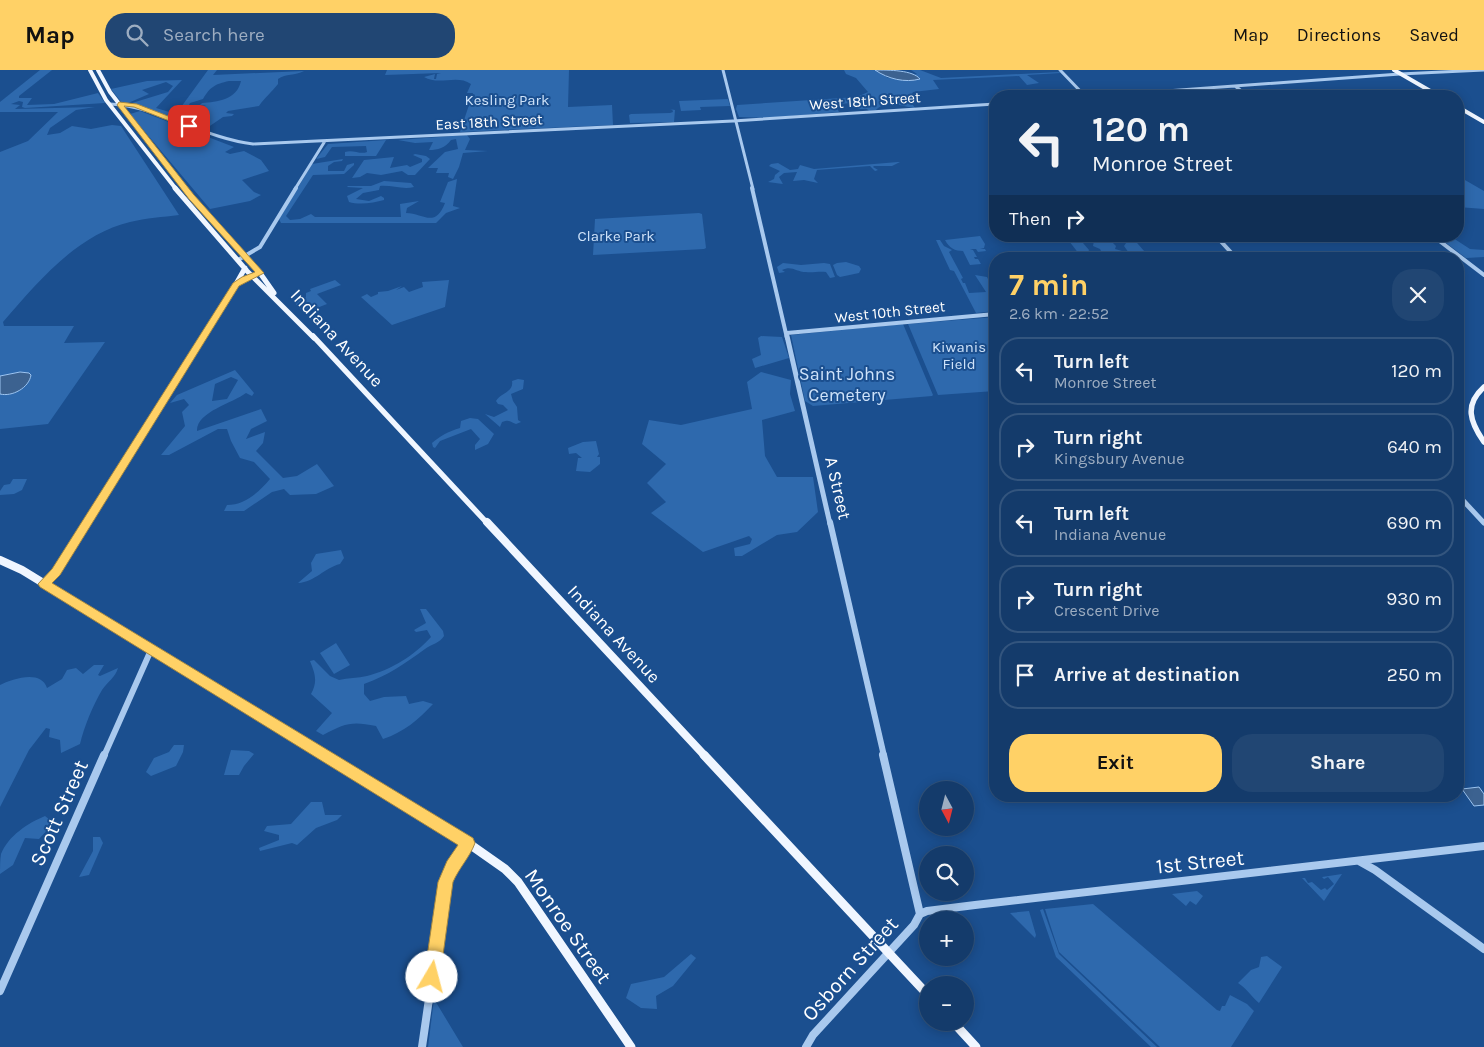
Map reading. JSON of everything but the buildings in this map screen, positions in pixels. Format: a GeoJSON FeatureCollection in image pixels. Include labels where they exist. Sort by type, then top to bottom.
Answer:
{"type":"FeatureCollection","features":[{"type":"Feature","properties":{"kind":"main road","name":"Indiana Avenue"},"geometry":{"type":"LineString","coordinates":[[90,70],[98,87],[127,127],[165,178],[201,220],[252,276],[276,296],[919,986]]}},
{"type":"Feature","properties":{"kind":"main road","name":"Indiana Avenue"},"geometry":{"type":"LineString","coordinates":[[98,70],[105,86],[135,125],[209,218],[260,273],[276,296]]}},
{"type":"Feature","properties":{"kind":"main road"},"geometry":{"type":"LineString","coordinates":[[1394,70],[1428,90]]}},
{"type":"Feature","properties":{"kind":"main road"},"geometry":{"type":"LineString","coordinates":[[1464,110],[1484,122]]}},
{"type":"Feature","properties":{"kind":"main road"},"geometry":{"type":"LineString","coordinates":[[127,127],[135,125]]}},
{"type":"Feature","properties":{"kind":"main road"},"geometry":{"type":"LineString","coordinates":[[201,220],[209,218]]}},
{"type":"Feature","properties":{"kind":"main road"},"geometry":{"type":"LineString","coordinates":[[236,284],[245,268]]}},
{"type":"Feature","properties":{"kind":"main road"},"geometry":{"type":"LineString","coordinates":[[1484,387],[1474,395],[1471,403],[1471,418],[1474,428],[1484,442]]}},
{"type":"Feature","properties":{"kind":"main road","name":"Monroe Street"},"geometry":{"type":"LineString","coordinates":[[0,560],[16,566],[468,843],[514,877],[631,1047]]}},
{"type":"Feature","properties":{"kind":"main road"},"geometry":{"type":"LineString","coordinates":[[961,1031],[976,1047]]}},
{"type":"Feature","properties":{"kind":"street","name":"A Street"},"geometry":{"type":"LineString","coordinates":[[723,70],[737,121],[787,333],[919,911]]}},
{"type":"Feature","properties":{"kind":"street"},"geometry":{"type":"LineString","coordinates":[[1060,70],[1079,90]]}},
{"type":"Feature","properties":{"kind":"street"},"geometry":{"type":"LineString","coordinates":[[1180,90],[1400,74],[1484,70]]}},
{"type":"Feature","properties":{"kind":"street"},"geometry":{"type":"LineString","coordinates":[[1235,86],[1240,90]]}},
{"type":"Feature","properties":{"kind":"street","name":"East 18th Street"},"geometry":{"type":"LineString","coordinates":[[110,104],[135,105],[223,140],[241,144],[737,121]]}},
{"type":"Feature","properties":{"kind":"street","name":"West 18th Street"},"geometry":{"type":"LineString","coordinates":[[737,121],[989,104]]}},
{"type":"Feature","properties":{"kind":"street"},"geometry":{"type":"LineString","coordinates":[[238,260],[262,244],[325,141]]}},
{"type":"Feature","properties":{"kind":"street"},"geometry":{"type":"LineString","coordinates":[[1221,242],[1231,252]]}},
{"type":"Feature","properties":{"kind":"street"},"geometry":{"type":"LineString","coordinates":[[1441,242],[1454,252]]}},
{"type":"Feature","properties":{"kind":"street"},"geometry":{"type":"LineString","coordinates":[[1464,260],[1484,275]]}},
{"type":"Feature","properties":{"kind":"street"},"geometry":{"type":"LineString","coordinates":[[44,584],[56,572],[236,284],[260,273]]}},
{"type":"Feature","properties":{"kind":"street","name":"West 10th Street"},"geometry":{"type":"LineString","coordinates":[[787,333],[989,315]]}},
{"type":"Feature","properties":{"kind":"street"},"geometry":{"type":"LineString","coordinates":[[1464,501],[1484,523]]}},
{"type":"Feature","properties":{"kind":"street","name":"Scott Street"},"geometry":{"type":"LineString","coordinates":[[0,991],[151,650]]}},
{"type":"Feature","properties":{"kind":"street"},"geometry":{"type":"LineString","coordinates":[[422,1047],[446,882],[453,866],[468,843]]}},
{"type":"Feature","properties":{"kind":"street","name":"1st Street"},"geometry":{"type":"LineString","coordinates":[[927,911],[1484,846]]}},
{"type":"Feature","properties":{"kind":"street"},"geometry":{"type":"LineString","coordinates":[[1359,861],[1375,870],[1484,949]]}},
{"type":"Feature","properties":{"kind":"street","name":"Osborn Street"},"geometry":{"type":"LineString","coordinates":[[806,1047],[813,1035],[914,925],[919,916]]}},
{"type":"Feature","properties":{"kind":"green space"},"geometry":{"type":"Polygon","coordinates":[[[40,70],[52,70],[19,96],[19,98],[32,98],[27,105],[54,104],[98,93],[105,103],[25,108],[22,107],[23,102],[19,101],[11,104],[20,105],[15,109],[95,107],[76,110],[50,128],[47,135],[60,133],[72,126],[91,129],[112,125],[121,126],[179,215],[130,222],[110,228],[92,237],[44,276],[3,322],[4,326],[74,326],[64,343],[105,342],[48,424],[0,429],[0,152],[28,141],[58,112],[0,112],[0,102],[40,70]]]}},
{"type":"Feature","properties":{"kind":"green space"},"geometry":{"type":"Polygon","coordinates":[[[208,70],[217,70],[213,75],[304,71],[278,79],[278,84],[259,106],[228,111],[226,113],[234,114],[223,117],[204,130],[201,129],[205,121],[192,125],[132,103],[168,92],[173,86],[166,82],[142,90],[149,94],[128,103],[122,103],[111,89],[147,81],[182,80],[156,108],[176,114],[208,70]],[[229,81],[216,85],[203,99],[190,103],[181,113],[206,105],[200,105],[202,103],[226,99],[235,92],[241,81],[229,81]]]}},
{"type":"Feature","properties":{"kind":"green space","name":"Kesling Park"},"geometry":{"type":"Polygon","coordinates":[[[387,70],[569,70],[568,107],[612,105],[613,125],[460,132],[473,93],[467,93],[471,84],[460,80],[436,80],[424,77],[435,74],[434,79],[436,79],[437,74],[441,73],[385,75],[387,70]]]}},
{"type":"Feature","properties":{"kind":"green space"},"geometry":{"type":"Polygon","coordinates":[[[844,70],[875,70],[888,78],[898,79],[917,74],[911,70],[920,70],[941,78],[1061,73],[1027,75],[1039,83],[1027,85],[1019,76],[933,80],[939,89],[913,92],[909,99],[915,108],[885,104],[876,110],[869,111],[867,109],[858,109],[855,103],[835,104],[839,112],[768,118],[739,117],[736,109],[737,105],[857,97],[868,92],[856,78],[846,74],[844,70]]]}},
{"type":"Feature","properties":{"kind":"green space"},"geometry":{"type":"Polygon","coordinates":[[[728,99],[730,106],[700,107],[701,110],[681,111],[679,101],[728,99]]]}},
{"type":"Feature","properties":{"kind":"green space"},"geometry":{"type":"Polygon","coordinates":[[[672,109],[675,110],[674,122],[630,123],[629,115],[631,114],[670,113],[673,112],[672,109]]]}},
{"type":"Feature","properties":{"kind":"green space"},"geometry":{"type":"Polygon","coordinates":[[[140,111],[234,147],[225,152],[230,154],[244,151],[261,160],[269,171],[242,180],[254,192],[261,195],[250,201],[210,209],[130,114],[140,111]]]}},
{"type":"Feature","properties":{"kind":"green space"},"geometry":{"type":"Polygon","coordinates":[[[467,135],[470,139],[465,150],[488,151],[463,153],[453,179],[448,177],[449,173],[436,173],[438,168],[428,168],[445,152],[458,149],[456,139],[435,150],[429,150],[433,142],[415,143],[398,140],[467,135]]]}},
{"type":"Feature","properties":{"kind":"green space"},"geometry":{"type":"Polygon","coordinates":[[[386,140],[376,156],[345,156],[345,152],[348,151],[367,152],[366,146],[332,147],[325,157],[316,159],[328,144],[386,140]]]}},
{"type":"Feature","properties":{"kind":"green space"},"geometry":{"type":"Polygon","coordinates":[[[413,155],[426,156],[430,159],[415,175],[408,175],[402,171],[381,175],[367,173],[360,177],[352,178],[364,160],[394,157],[390,168],[407,165],[410,167],[422,162],[422,159],[413,155]]]}},
{"type":"Feature","properties":{"kind":"green space"},"geometry":{"type":"Polygon","coordinates":[[[343,159],[328,166],[328,171],[344,171],[347,165],[354,163],[354,165],[344,174],[313,175],[286,216],[290,220],[300,219],[311,214],[315,217],[401,217],[400,204],[419,201],[407,208],[406,213],[433,218],[441,211],[445,203],[440,202],[448,182],[457,179],[453,206],[460,208],[446,213],[436,223],[281,223],[279,219],[312,164],[343,159]]]}},
{"type":"Feature","properties":{"kind":"green space"},"geometry":{"type":"Polygon","coordinates":[[[900,162],[892,166],[874,166],[878,170],[875,171],[870,166],[817,170],[814,179],[818,183],[804,180],[793,181],[797,172],[784,173],[779,177],[783,184],[768,182],[774,179],[775,175],[780,171],[769,166],[771,164],[778,163],[790,170],[798,169],[800,165],[814,169],[900,162]]]}},
{"type":"Feature","properties":{"kind":"green space"},"geometry":{"type":"Polygon","coordinates":[[[1464,179],[1484,191],[1484,209],[1464,207],[1464,179]]]}},
{"type":"Feature","properties":{"kind":"green space"},"geometry":{"type":"Polygon","coordinates":[[[384,181],[411,183],[414,187],[380,186],[379,190],[363,193],[356,199],[369,201],[381,196],[384,200],[366,203],[349,202],[347,196],[363,188],[348,186],[371,186],[384,181]]]}},
{"type":"Feature","properties":{"kind":"green space","name":"Clarke Park"},"geometry":{"type":"Polygon","coordinates":[[[702,214],[706,248],[704,249],[593,255],[595,219],[702,214]]]}},
{"type":"Feature","properties":{"kind":"green space"},"geometry":{"type":"Polygon","coordinates":[[[980,236],[985,244],[984,248],[980,249],[985,249],[986,251],[978,252],[976,249],[970,249],[973,250],[977,257],[974,257],[975,259],[978,259],[981,264],[970,265],[963,251],[952,248],[945,240],[980,236]]]}},
{"type":"Feature","properties":{"kind":"green space"},"geometry":{"type":"Polygon","coordinates":[[[936,240],[940,240],[944,246],[952,250],[949,252],[969,293],[986,292],[975,275],[987,277],[989,281],[989,312],[976,313],[954,271],[950,270],[936,240]]]}},
{"type":"Feature","properties":{"kind":"green space"},"geometry":{"type":"Polygon","coordinates":[[[1070,242],[1085,242],[1083,243],[1089,250],[1088,252],[1078,252],[1070,242]]]}},
{"type":"Feature","properties":{"kind":"green space"},"geometry":{"type":"Polygon","coordinates":[[[1094,242],[1112,242],[1116,246],[1115,249],[1126,252],[1102,252],[1100,249],[1093,246],[1094,242]]]}},
{"type":"Feature","properties":{"kind":"green space"},"geometry":{"type":"Polygon","coordinates":[[[1127,242],[1136,242],[1145,252],[1128,252],[1124,246],[1127,242]]]}},
{"type":"Feature","properties":{"kind":"green space"},"geometry":{"type":"Polygon","coordinates":[[[1445,242],[1459,242],[1470,249],[1484,250],[1484,257],[1466,258],[1464,252],[1458,252],[1445,242]]]}},
{"type":"Feature","properties":{"kind":"green space"},"geometry":{"type":"Polygon","coordinates":[[[846,262],[859,266],[861,269],[859,273],[840,277],[837,275],[833,265],[846,262]]]}},
{"type":"Feature","properties":{"kind":"green space"},"geometry":{"type":"Polygon","coordinates":[[[783,263],[801,265],[830,264],[835,277],[830,278],[826,272],[803,272],[791,268],[782,270],[785,272],[779,273],[777,267],[783,263]]]}},
{"type":"Feature","properties":{"kind":"green space"},"geometry":{"type":"Polygon","coordinates":[[[335,280],[341,285],[317,294],[327,304],[304,313],[293,301],[306,297],[306,293],[311,291],[310,289],[335,280]]]}},
{"type":"Feature","properties":{"kind":"green space"},"geometry":{"type":"Polygon","coordinates":[[[449,280],[445,307],[392,325],[361,297],[367,294],[371,297],[378,294],[378,292],[402,286],[396,290],[404,287],[409,292],[423,287],[422,282],[449,280]]]}},
{"type":"Feature","properties":{"kind":"green space","name":"Kiwanis Field"},"geometry":{"type":"Polygon","coordinates":[[[989,317],[989,391],[938,395],[908,324],[989,317]]]}},
{"type":"Feature","properties":{"kind":"green space","name":"Saint Johns Cemetery"},"geometry":{"type":"Polygon","coordinates":[[[903,324],[932,396],[813,406],[805,401],[791,335],[903,324]]]}},
{"type":"Feature","properties":{"kind":"green space"},"geometry":{"type":"Polygon","coordinates":[[[761,336],[782,337],[789,358],[755,368],[752,359],[761,355],[758,338],[761,336]]]}},
{"type":"Feature","properties":{"kind":"green space"},"geometry":{"type":"Polygon","coordinates":[[[235,370],[254,393],[252,396],[246,393],[209,413],[198,424],[197,431],[261,409],[267,421],[251,429],[246,439],[265,432],[263,443],[256,451],[283,478],[297,476],[317,464],[334,486],[316,494],[290,495],[284,489],[272,492],[244,511],[224,511],[227,505],[240,503],[251,497],[270,479],[254,462],[240,458],[227,429],[218,429],[169,455],[161,455],[185,426],[182,412],[189,405],[184,399],[170,403],[177,395],[235,370]],[[231,377],[215,384],[212,401],[227,399],[238,380],[231,377]]]}},
{"type":"Feature","properties":{"kind":"green space"},"geometry":{"type":"Polygon","coordinates":[[[761,372],[791,380],[790,394],[795,411],[762,420],[765,456],[777,477],[813,477],[818,512],[797,532],[777,535],[742,556],[735,556],[734,548],[750,544],[752,539],[749,536],[703,552],[651,513],[666,502],[647,483],[666,464],[642,444],[649,420],[681,425],[752,409],[747,382],[761,372]]]}},
{"type":"Feature","properties":{"kind":"green space"},"geometry":{"type":"Polygon","coordinates":[[[524,380],[523,389],[511,394],[517,407],[518,420],[521,422],[516,424],[505,421],[502,422],[500,427],[485,414],[494,417],[508,410],[496,401],[511,388],[512,381],[524,380]]]}},
{"type":"Feature","properties":{"kind":"green space"},"geometry":{"type":"Polygon","coordinates":[[[470,418],[478,419],[494,434],[488,444],[475,450],[475,445],[480,439],[471,429],[440,441],[435,448],[433,447],[432,443],[435,440],[448,432],[460,428],[461,421],[470,418]]]}},
{"type":"Feature","properties":{"kind":"green space"},"geometry":{"type":"Polygon","coordinates":[[[596,441],[599,454],[597,457],[600,457],[600,464],[590,472],[576,471],[578,458],[582,458],[576,453],[569,454],[568,448],[583,442],[596,441]]]}},
{"type":"Feature","properties":{"kind":"green space"},"geometry":{"type":"Polygon","coordinates":[[[13,479],[27,479],[22,490],[14,494],[0,495],[4,485],[10,484],[13,479]]]}},
{"type":"Feature","properties":{"kind":"green space"},"geometry":{"type":"Polygon","coordinates":[[[341,550],[344,558],[340,564],[315,578],[298,583],[312,571],[311,563],[316,554],[341,550]]]}},
{"type":"Feature","properties":{"kind":"green space"},"geometry":{"type":"Polygon","coordinates":[[[420,609],[426,609],[443,631],[444,636],[438,642],[396,669],[364,684],[364,694],[370,701],[384,697],[406,696],[409,704],[423,701],[433,704],[410,725],[398,733],[383,739],[376,726],[354,723],[323,735],[316,731],[332,713],[311,694],[315,678],[310,661],[314,660],[330,676],[339,680],[367,676],[394,666],[410,656],[431,637],[427,630],[416,632],[414,630],[426,623],[420,609]]]}},
{"type":"Feature","properties":{"kind":"green space"},"geometry":{"type":"Polygon","coordinates":[[[336,643],[350,665],[334,674],[320,653],[336,643]]]}},
{"type":"Feature","properties":{"kind":"green space"},"geometry":{"type":"Polygon","coordinates":[[[94,665],[104,665],[98,675],[100,676],[118,668],[95,702],[80,744],[61,753],[60,740],[49,737],[50,729],[46,728],[29,750],[0,807],[0,685],[19,678],[33,677],[44,682],[47,688],[62,679],[67,670],[76,668],[83,674],[94,665]]]}},
{"type":"Feature","properties":{"kind":"green space"},"geometry":{"type":"Polygon","coordinates":[[[174,745],[184,745],[183,752],[176,766],[151,776],[146,772],[154,758],[169,752],[174,745]]]}},
{"type":"Feature","properties":{"kind":"green space"},"geometry":{"type":"Polygon","coordinates":[[[231,750],[249,751],[254,754],[239,775],[224,775],[231,750]]]}},
{"type":"Feature","properties":{"kind":"green space"},"geometry":{"type":"Polygon","coordinates":[[[311,802],[322,802],[325,815],[342,815],[337,820],[316,828],[297,845],[292,843],[260,851],[259,848],[279,840],[279,835],[264,831],[267,826],[291,824],[311,802]]]}},
{"type":"Feature","properties":{"kind":"green space"},"geometry":{"type":"Polygon","coordinates":[[[45,816],[50,820],[51,826],[39,839],[25,838],[13,865],[0,874],[1,854],[8,841],[25,826],[45,816]]]}},
{"type":"Feature","properties":{"kind":"green space"},"geometry":{"type":"Polygon","coordinates":[[[93,837],[100,837],[103,843],[89,875],[79,877],[93,851],[93,837]]]}},
{"type":"Feature","properties":{"kind":"green space"},"geometry":{"type":"Polygon","coordinates":[[[1342,874],[1324,901],[1302,878],[1305,878],[1308,883],[1312,882],[1321,890],[1325,888],[1327,890],[1334,884],[1328,877],[1324,879],[1322,877],[1342,874]]]}},
{"type":"Feature","properties":{"kind":"green space"},"geometry":{"type":"Polygon","coordinates":[[[1197,891],[1203,896],[1196,905],[1190,901],[1186,906],[1172,894],[1197,891]]]}},
{"type":"Feature","properties":{"kind":"green space"},"geometry":{"type":"Polygon","coordinates":[[[1093,904],[1217,1010],[1220,1011],[1222,1006],[1225,1006],[1230,995],[1247,1004],[1254,1011],[1231,1047],[1160,1047],[1059,952],[1045,909],[1093,904]]]}},
{"type":"Feature","properties":{"kind":"green space"},"geometry":{"type":"Polygon","coordinates":[[[1043,909],[1059,954],[1157,1047],[1151,1047],[1056,957],[1040,910],[1043,909]]]}},
{"type":"Feature","properties":{"kind":"green space"},"geometry":{"type":"Polygon","coordinates":[[[1029,911],[1036,935],[1035,938],[1010,913],[1029,911]]]}},
{"type":"Feature","properties":{"kind":"green space"},"geometry":{"type":"Polygon","coordinates":[[[691,954],[696,958],[673,986],[656,996],[657,1009],[641,1008],[626,998],[631,984],[664,977],[691,954]]]}},
{"type":"Feature","properties":{"kind":"green space"},"geometry":{"type":"Polygon","coordinates":[[[1267,956],[1282,967],[1259,1003],[1238,983],[1251,970],[1259,967],[1261,957],[1267,956]]]}},
{"type":"Feature","properties":{"kind":"green space"},"geometry":{"type":"Polygon","coordinates":[[[434,999],[463,1047],[428,1047],[434,999]]]}},
{"type":"Feature","properties":{"kind":"shaded area"},"geometry":{"type":"Polygon","coordinates":[[[875,70],[906,72],[920,79],[908,81],[897,79],[885,76],[875,70]]]}},
{"type":"Feature","properties":{"kind":"shaded area"},"geometry":{"type":"Polygon","coordinates":[[[20,372],[31,375],[27,384],[15,393],[0,394],[0,376],[20,372]]]}},
{"type":"Feature","properties":{"kind":"shaded area"},"geometry":{"type":"Polygon","coordinates":[[[1479,787],[1484,794],[1484,805],[1474,806],[1464,792],[1464,789],[1479,787]]]}},
{"type":"Feature","properties":{"kind":"route"},"geometry":{"type":"LineString","coordinates":[[189,126],[135,105],[119,104],[191,197],[260,273],[245,278],[236,284],[56,572],[44,584],[468,843],[449,873],[446,882],[432,977]]}}]}
